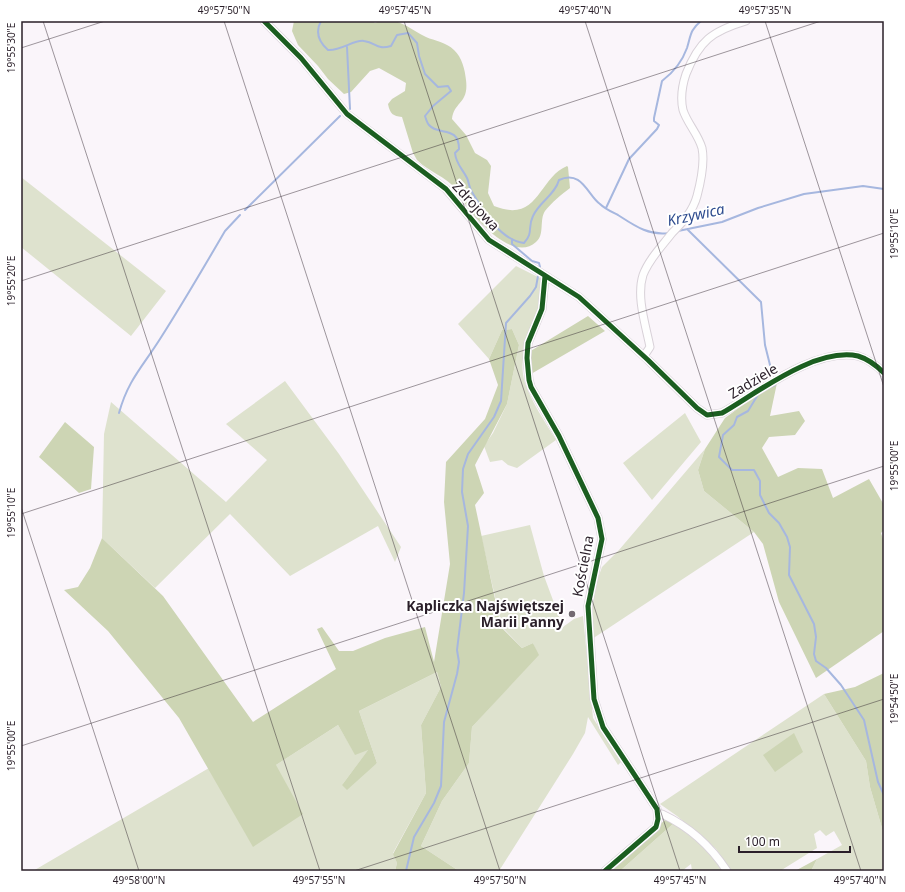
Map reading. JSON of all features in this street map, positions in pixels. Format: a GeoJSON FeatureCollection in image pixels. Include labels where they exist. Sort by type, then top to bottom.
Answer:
{"type":"FeatureCollection","features":[{"type":"Feature","properties":{"kind":"street","name":"Zdrojowa"},"geometry":{"type":"LineString","coordinates":[[264,21],[301,58],[347,114],[446,189],[489,240],[579,297],[646,358]]}},
{"type":"Feature","properties":{"kind":"street"},"geometry":{"type":"LineString","coordinates":[[646,358],[650,347],[641,295],[643,276],[662,246],[682,223],[692,208],[703,162],[699,142],[683,110],[681,97],[682,85],[693,56],[702,44],[719,31],[746,21]]}},
{"type":"Feature","properties":{"kind":"street","name":"Kościelna"},"geometry":{"type":"LineString","coordinates":[[545,276],[542,309],[528,343],[527,371],[531,387],[561,440],[598,518],[602,531],[601,549],[588,606],[594,699],[603,727],[657,809],[659,815]]}},
{"type":"Feature","properties":{"kind":"street","name":"Zadziele"},"geometry":{"type":"LineString","coordinates":[[646,358],[697,408],[707,415],[713,416],[730,409],[798,367],[839,356],[858,356],[872,362],[884,373]]}},
{"type":"Feature","properties":{"kind":"street"},"geometry":{"type":"LineString","coordinates":[[605,871],[656,826],[659,815],[662,814],[680,823],[704,841],[717,855],[727,871]]}},
{"type":"Feature","properties":{"kind":"green space"},"geometry":{"type":"Polygon","coordinates":[[[389,20],[396,21],[426,37],[448,45],[454,50],[463,64],[466,76],[466,88],[463,98],[453,113],[452,119],[466,135],[475,153],[487,160],[491,166],[488,193],[494,206],[509,210],[520,209],[529,204],[536,197],[557,172],[567,166],[568,167],[570,188],[553,202],[545,211],[542,219],[539,239],[527,247],[517,247],[507,244],[479,221],[452,185],[417,160],[413,153],[402,117],[392,114],[388,104],[392,99],[405,91],[406,83],[379,68],[370,71],[351,92],[344,94],[328,79],[298,45],[292,31],[294,21],[372,21],[375,23],[389,20]]]}},
{"type":"Feature","properties":{"kind":"green space"},"geometry":{"type":"Polygon","coordinates":[[[21,177],[166,291],[131,336],[21,247],[21,177]]]}},
{"type":"Feature","properties":{"kind":"green space"},"geometry":{"type":"Polygon","coordinates":[[[516,266],[542,279],[538,308],[523,355],[523,373],[531,398],[556,440],[517,468],[508,465],[502,460],[490,462],[484,446],[493,433],[507,404],[519,345],[512,329],[502,330],[489,359],[458,324],[516,266]]]}},
{"type":"Feature","properties":{"kind":"green space"},"geometry":{"type":"Polygon","coordinates":[[[588,316],[605,331],[531,374],[529,352],[588,316]]]}},
{"type":"Feature","properties":{"kind":"green space"},"geometry":{"type":"Polygon","coordinates":[[[512,329],[519,345],[507,404],[475,465],[484,493],[475,505],[501,627],[522,648],[533,643],[539,655],[472,727],[469,763],[442,801],[421,846],[459,871],[395,871],[397,863],[393,854],[426,793],[421,725],[441,687],[437,672],[359,711],[377,763],[347,790],[342,785],[368,750],[355,755],[338,725],[276,765],[303,814],[253,847],[179,718],[108,631],[64,590],[78,587],[90,568],[102,538],[163,596],[253,722],[336,669],[317,629],[322,627],[339,651],[353,651],[385,638],[425,627],[434,662],[450,564],[444,502],[446,462],[485,419],[498,385],[489,359],[502,330],[512,329]]]}},
{"type":"Feature","properties":{"kind":"green space"},"geometry":{"type":"Polygon","coordinates":[[[285,381],[339,454],[401,547],[395,562],[378,526],[290,576],[230,514],[155,588],[102,538],[104,434],[111,402],[226,502],[267,460],[226,424],[285,381]]]}},
{"type":"Feature","properties":{"kind":"green space"},"geometry":{"type":"Polygon","coordinates":[[[777,383],[770,416],[799,411],[805,421],[795,435],[769,437],[762,448],[778,477],[798,468],[822,469],[833,498],[869,479],[884,505],[884,530],[881,533],[884,542],[884,631],[816,678],[779,602],[763,544],[754,532],[704,491],[698,470],[705,449],[725,418],[755,396],[777,383]]]}},
{"type":"Feature","properties":{"kind":"green space"},"geometry":{"type":"Polygon","coordinates":[[[685,413],[701,442],[652,500],[623,463],[685,413]]]}},
{"type":"Feature","properties":{"kind":"green space"},"geometry":{"type":"Polygon","coordinates":[[[65,422],[94,447],[91,489],[79,493],[39,457],[65,422]]]}},
{"type":"Feature","properties":{"kind":"green space"},"geometry":{"type":"Polygon","coordinates":[[[705,449],[698,470],[704,491],[754,532],[592,639],[593,592],[602,567],[619,550],[705,449]]]}},
{"type":"Feature","properties":{"kind":"green space"},"geometry":{"type":"Polygon","coordinates":[[[530,525],[544,576],[563,627],[574,619],[583,616],[593,718],[621,762],[618,765],[588,717],[585,733],[573,754],[499,871],[459,871],[421,846],[442,801],[469,763],[472,727],[538,655],[533,643],[522,648],[502,627],[481,536],[530,525]]]}},
{"type":"Feature","properties":{"kind":"green space"},"geometry":{"type":"Polygon","coordinates":[[[437,672],[441,687],[421,725],[426,793],[393,853],[397,863],[395,871],[33,871],[209,768],[249,839],[276,765],[338,725],[355,754],[369,749],[342,785],[377,763],[359,711],[437,672]]]}},
{"type":"Feature","properties":{"kind":"green space"},"geometry":{"type":"Polygon","coordinates":[[[884,673],[884,835],[870,787],[866,761],[824,694],[855,687],[884,673]]]}},
{"type":"Feature","properties":{"kind":"green space"},"geometry":{"type":"Polygon","coordinates":[[[824,694],[866,761],[870,787],[884,835],[884,871],[811,871],[817,859],[842,845],[834,831],[826,836],[820,830],[814,834],[817,848],[780,871],[731,871],[716,849],[677,816],[660,804],[824,694]]]}},
{"type":"Feature","properties":{"kind":"green space"},"geometry":{"type":"Polygon","coordinates":[[[794,733],[803,752],[775,772],[763,755],[794,733]]]}},
{"type":"Feature","properties":{"kind":"green space"},"geometry":{"type":"Polygon","coordinates":[[[666,819],[674,823],[620,871],[609,871],[666,819]]]}},
{"type":"Feature","properties":{"kind":"green space"},"geometry":{"type":"Polygon","coordinates":[[[674,823],[695,838],[724,871],[692,871],[691,864],[682,871],[620,871],[674,823]]]}},
{"type":"Feature","properties":{"kind":"green space"},"geometry":{"type":"Polygon","coordinates":[[[817,859],[811,871],[795,871],[817,859]]]}},
{"type":"Feature","properties":{"kind":"waterway","name":"Krzywica"},"geometry":{"type":"LineString","coordinates":[[321,21],[318,33],[322,44],[328,50],[338,49],[360,41],[368,42],[379,47],[391,46],[397,35],[408,33],[417,43],[419,56],[425,74],[438,87],[448,86],[451,91],[433,106],[425,116],[427,122],[433,128],[447,132],[456,137],[459,149],[455,153],[458,163],[481,208],[500,231],[515,241],[524,243],[529,236],[531,220],[536,211],[554,190],[559,180],[567,178],[573,178],[579,181],[602,206],[636,226],[649,232],[662,234],[669,233]]}},
{"type":"Feature","properties":{"kind":"waterway"},"geometry":{"type":"LineString","coordinates":[[606,208],[629,159],[657,129],[659,125],[654,121],[654,118],[662,81],[680,62],[685,53],[693,30],[701,21]]}},
{"type":"Feature","properties":{"kind":"waterway"},"geometry":{"type":"LineString","coordinates":[[347,47],[350,109]]}},
{"type":"Feature","properties":{"kind":"waterway"},"geometry":{"type":"LineString","coordinates":[[245,210],[340,116]]}},
{"type":"Feature","properties":{"kind":"waterway","name":"Krzywica"},"geometry":{"type":"LineString","coordinates":[[678,231],[722,222],[758,208],[804,194],[863,186],[884,189]]}},
{"type":"Feature","properties":{"kind":"waterway"},"geometry":{"type":"LineString","coordinates":[[119,413],[131,382],[177,312],[225,231],[240,215]]}},
{"type":"Feature","properties":{"kind":"waterway"},"geometry":{"type":"LineString","coordinates":[[688,230],[761,302],[765,345],[773,371],[771,378]]}},
{"type":"Feature","properties":{"kind":"waterway"},"geometry":{"type":"LineString","coordinates":[[512,239],[512,244],[532,261],[539,263],[540,267]]}},
{"type":"Feature","properties":{"kind":"waterway"},"geometry":{"type":"LineString","coordinates":[[406,871],[414,837],[434,803],[441,786],[444,722],[459,662],[457,650],[464,593],[468,526],[462,492],[463,469],[468,454],[494,417],[501,401],[506,323],[530,296],[536,287],[538,276]]}},
{"type":"Feature","properties":{"kind":"waterway"},"geometry":{"type":"LineString","coordinates":[[766,389],[775,385]]}},
{"type":"Feature","properties":{"kind":"waterway"},"geometry":{"type":"LineString","coordinates":[[759,393],[748,411],[737,417],[734,425],[723,435],[719,457],[732,470],[754,470],[760,481],[760,495],[769,513],[779,523],[787,537],[790,547],[789,575],[814,624],[816,637],[814,654],[816,661],[826,668],[841,685],[864,720],[878,782],[884,795]]}},
{"type":"Feature","properties":{"kind":"cycle path"},"geometry":{"type":"LineString","coordinates":[[264,21],[301,58],[347,114],[446,189],[489,240],[579,297],[648,360],[697,408],[707,415],[722,413],[787,374],[824,358],[841,355],[858,356],[872,363],[884,373]]}},
{"type":"Feature","properties":{"kind":"cycle path"},"geometry":{"type":"LineString","coordinates":[[545,276],[542,309],[528,343],[527,358],[529,380],[531,387],[559,436],[598,518],[602,539],[588,606],[594,699],[603,727],[657,809],[658,819],[656,827],[605,871]]}},
{"type":"Feature","properties":{"kind":"place","name":"Kapliczka Najświętszej Marii Panny"},"geometry":{"type":"Point","coordinates":[572,614]}}]}
